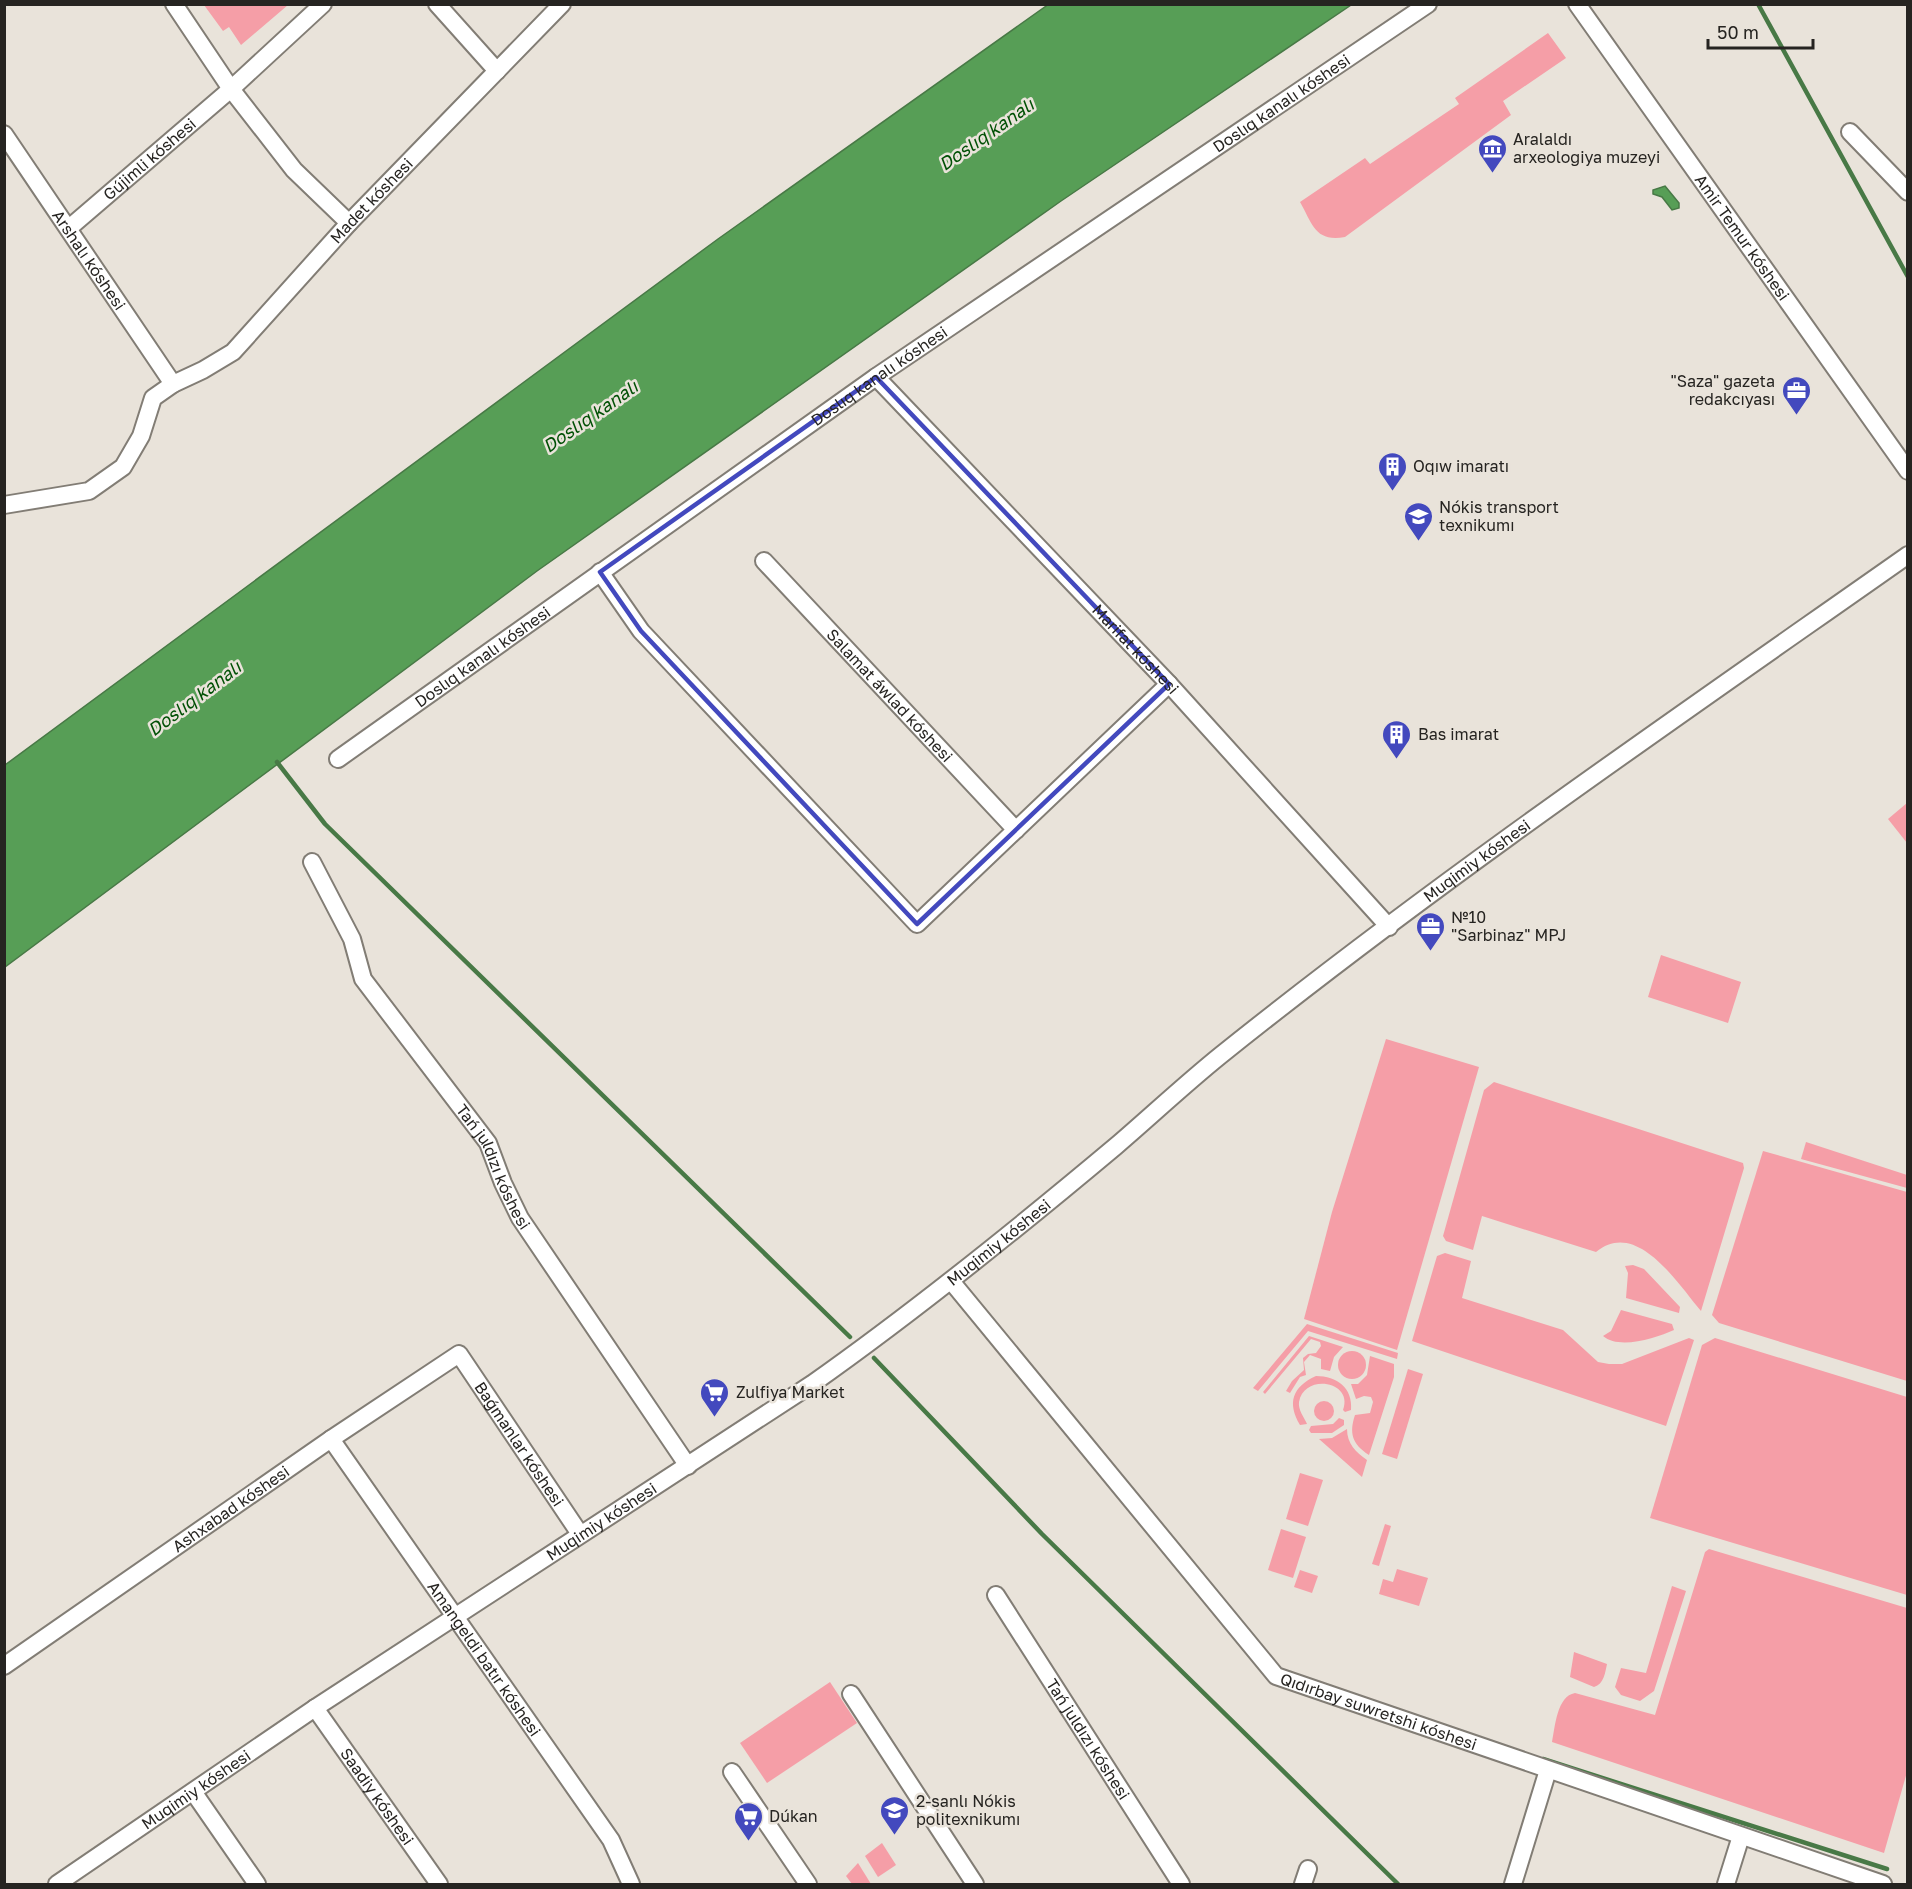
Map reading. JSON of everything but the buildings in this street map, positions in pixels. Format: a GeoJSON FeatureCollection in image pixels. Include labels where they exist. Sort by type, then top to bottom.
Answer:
{"type":"FeatureCollection","features":[{"type":"Feature","properties":{"kind":"street"},"geometry":{"type":"LineString","coordinates":[[174,4],[231,89],[294,170],[349,223]]}},
{"type":"Feature","properties":{"kind":"street","name":"Gújimli kóshesi"},"geometry":{"type":"LineString","coordinates":[[69,228],[231,89],[323,4]]}},
{"type":"Feature","properties":{"kind":"street"},"geometry":{"type":"LineString","coordinates":[[437,4],[497,71]]}},
{"type":"Feature","properties":{"kind":"street","name":"Madet kóshesi"},"geometry":{"type":"LineString","coordinates":[[4,505],[89,491],[123,467],[141,436],[153,398],[173,384],[233,352],[349,223],[562,4]]}},
{"type":"Feature","properties":{"kind":"street","name":"Doslıq kanalı kóshesi"},"geometry":{"type":"LineString","coordinates":[[338,759],[876,377],[1428,4]]}},
{"type":"Feature","properties":{"kind":"street","name":"Amir Temur kóshesi"},"geometry":{"type":"LineString","coordinates":[[1577,4],[1908,471]]}},
{"type":"Feature","properties":{"kind":"street"},"geometry":{"type":"LineString","coordinates":[[1850,132],[1908,192]]}},
{"type":"Feature","properties":{"kind":"street","name":"Arshalı kóshesi"},"geometry":{"type":"LineString","coordinates":[[4,134],[173,384]]}},
{"type":"Feature","properties":{"kind":"street","name":"Marifat kóshesi"},"geometry":{"type":"LineString","coordinates":[[876,377],[1169,684],[1389,927]]}},
{"type":"Feature","properties":{"kind":"street","name":"Muqimiy kóshesi"},"geometry":{"type":"LineString","coordinates":[[57,1884],[194,1793],[315,1708],[812,1384],[951,1281],[1117,1146],[1219,1056],[1452,877],[1908,555]]}},
{"type":"Feature","properties":{"kind":"street","name":"Salamat áwlad kóshesi"},"geometry":{"type":"LineString","coordinates":[[764,561],[1016,830]]}},
{"type":"Feature","properties":{"kind":"street"},"geometry":{"type":"LineString","coordinates":[[600,572],[641,631],[917,924],[1169,684]]}},
{"type":"Feature","properties":{"kind":"street","name":"Tań juldızı kóshesi"},"geometry":{"type":"LineString","coordinates":[[312,862],[352,939],[363,979],[488,1143],[502,1183],[520,1218],[688,1466]]}},
{"type":"Feature","properties":{"kind":"street","name":"Qıdırbay suwretshi kóshesi"},"geometry":{"type":"LineString","coordinates":[[951,1281],[1276,1676],[1883,1884]]}},
{"type":"Feature","properties":{"kind":"street","name":"Ashxabad kóshesi"},"geometry":{"type":"LineString","coordinates":[[4,1666],[331,1439],[459,1354]]}},
{"type":"Feature","properties":{"kind":"street","name":"Baǵmanlar kóshesi"},"geometry":{"type":"LineString","coordinates":[[459,1354],[580,1534]]}},
{"type":"Feature","properties":{"kind":"street","name":"Amangeldi batır kóshesi"},"geometry":{"type":"LineString","coordinates":[[331,1439],[611,1840],[632,1884]]}},
{"type":"Feature","properties":{"kind":"street","name":"Tań juldızı kóshesi"},"geometry":{"type":"LineString","coordinates":[[996,1595],[1181,1884]]}},
{"type":"Feature","properties":{"kind":"street"},"geometry":{"type":"LineString","coordinates":[[851,1694],[975,1884]]}},
{"type":"Feature","properties":{"kind":"street","name":"Saadiy kóshesi"},"geometry":{"type":"LineString","coordinates":[[315,1708],[439,1884]]}},
{"type":"Feature","properties":{"kind":"street"},"geometry":{"type":"LineString","coordinates":[[1513,1884],[1548,1770]]}},
{"type":"Feature","properties":{"kind":"street"},"geometry":{"type":"LineString","coordinates":[[732,1772],[808,1884]]}},
{"type":"Feature","properties":{"kind":"street"},"geometry":{"type":"LineString","coordinates":[[194,1793],[257,1884]]}},
{"type":"Feature","properties":{"kind":"street"},"geometry":{"type":"LineString","coordinates":[[1726,1884],[1741,1836]]}},
{"type":"Feature","properties":{"kind":"highlighted area"},"geometry":{"type":"Polygon","coordinates":[[[876,377],[1169,684],[917,924],[641,631],[600,572],[876,377]]]}},
{"type":"Feature","properties":{"kind":"shaded area"},"geometry":{"type":"Polygon","coordinates":[[[204,5],[288,5],[241,45],[229,27],[223,31],[204,5]]]}},
{"type":"Feature","properties":{"kind":"shaded area"},"geometry":{"type":"Polygon","coordinates":[[[1548,33],[1566,58],[1503,101],[1511,115],[1345,237],[1327,237],[1316,230],[1300,202],[1365,158],[1370,164],[1459,104],[1455,98],[1548,33]]]}},
{"type":"Feature","properties":{"kind":"shaded area"},"geometry":{"type":"Polygon","coordinates":[[[1907,803],[1907,843],[1888,819],[1907,803]]]}},
{"type":"Feature","properties":{"kind":"shaded area"},"geometry":{"type":"Polygon","coordinates":[[[1661,955],[1741,982],[1728,1023],[1648,997],[1661,955]]]}},
{"type":"Feature","properties":{"kind":"shaded area"},"geometry":{"type":"Polygon","coordinates":[[[1386,1039],[1479,1067],[1397,1350],[1304,1319],[1332,1212],[1386,1039]]]}},
{"type":"Feature","properties":{"kind":"shaded area"},"geometry":{"type":"Polygon","coordinates":[[[1494,1082],[1743,1163],[1744,1168],[1701,1311],[1655,1259],[1641,1249],[1626,1243],[1611,1244],[1596,1252],[1482,1216],[1473,1250],[1446,1241],[1443,1236],[1484,1090],[1494,1082]]]}},
{"type":"Feature","properties":{"kind":"shaded area"},"geometry":{"type":"Polygon","coordinates":[[[1806,1142],[1907,1175],[1907,1188],[1801,1159],[1806,1142]]]}},
{"type":"Feature","properties":{"kind":"shaded area"},"geometry":{"type":"Polygon","coordinates":[[[1763,1151],[1907,1192],[1907,1381],[1719,1323],[1712,1315],[1763,1151]]]}},
{"type":"Feature","properties":{"kind":"shaded area"},"geometry":{"type":"Polygon","coordinates":[[[1445,1253],[1471,1261],[1462,1298],[1563,1330],[1598,1362],[1622,1364],[1689,1338],[1694,1340],[1666,1426],[1412,1341],[1437,1256],[1445,1253]]]}},
{"type":"Feature","properties":{"kind":"shaded area"},"geometry":{"type":"Polygon","coordinates":[[[1633,1265],[1644,1269],[1680,1307],[1679,1313],[1626,1298],[1628,1273],[1625,1266],[1633,1265]]]}},
{"type":"Feature","properties":{"kind":"shaded area"},"geometry":{"type":"Polygon","coordinates":[[[1621,1310],[1672,1324],[1674,1330],[1638,1341],[1610,1340],[1603,1336],[1611,1331],[1621,1310]]]}},
{"type":"Feature","properties":{"kind":"shaded area"},"geometry":{"type":"Polygon","coordinates":[[[1307,1324],[1398,1353],[1397,1359],[1308,1331],[1258,1391],[1253,1388],[1307,1324]]]}},
{"type":"Feature","properties":{"kind":"shaded area"},"geometry":{"type":"Polygon","coordinates":[[[1309,1336],[1343,1347],[1334,1357],[1330,1371],[1321,1369],[1321,1359],[1310,1355],[1304,1362],[1306,1375],[1300,1377],[1290,1393],[1286,1391],[1292,1381],[1304,1370],[1303,1358],[1308,1354],[1316,1353],[1321,1346],[1320,1342],[1311,1339],[1265,1394],[1263,1392],[1309,1336]]]}},
{"type":"Feature","properties":{"kind":"shaded area"},"geometry":{"type":"Polygon","coordinates":[[[1715,1338],[1907,1397],[1907,1595],[1650,1518],[1702,1345],[1715,1338]]]}},
{"type":"Feature","properties":{"kind":"shaded area"},"geometry":{"type":"Polygon","coordinates":[[[1352,1351],[1362,1355],[1366,1365],[1362,1375],[1352,1379],[1342,1375],[1338,1365],[1342,1355],[1352,1351]]]}},
{"type":"Feature","properties":{"kind":"shaded area"},"geometry":{"type":"Polygon","coordinates":[[[1370,1356],[1394,1364],[1394,1377],[1369,1455],[1353,1438],[1352,1427],[1355,1415],[1370,1413],[1373,1402],[1371,1397],[1364,1396],[1356,1399],[1351,1384],[1358,1384],[1367,1375],[1370,1356]]]}},
{"type":"Feature","properties":{"kind":"shaded area"},"geometry":{"type":"Polygon","coordinates":[[[1408,1369],[1423,1374],[1397,1459],[1382,1454],[1408,1369]]]}},
{"type":"Feature","properties":{"kind":"shaded area"},"geometry":{"type":"Polygon","coordinates":[[[1316,1376],[1331,1378],[1342,1385],[1349,1395],[1351,1410],[1345,1412],[1343,1410],[1344,1400],[1341,1392],[1335,1387],[1318,1384],[1303,1393],[1299,1402],[1300,1411],[1307,1424],[1300,1425],[1294,1410],[1294,1396],[1302,1385],[1316,1376]]]}},
{"type":"Feature","properties":{"kind":"shaded area"},"geometry":{"type":"Polygon","coordinates":[[[1324,1401],[1331,1404],[1334,1411],[1331,1418],[1324,1421],[1317,1418],[1314,1411],[1317,1404],[1324,1401]]]}},
{"type":"Feature","properties":{"kind":"shaded area"},"geometry":{"type":"Polygon","coordinates":[[[1339,1418],[1344,1420],[1344,1425],[1332,1433],[1311,1433],[1309,1430],[1311,1426],[1333,1424],[1339,1418]]]}},
{"type":"Feature","properties":{"kind":"shaded area"},"geometry":{"type":"Polygon","coordinates":[[[1347,1429],[1353,1447],[1367,1460],[1362,1477],[1319,1439],[1332,1438],[1347,1429]]]}},
{"type":"Feature","properties":{"kind":"shaded area"},"geometry":{"type":"Polygon","coordinates":[[[1300,1473],[1323,1480],[1308,1526],[1286,1519],[1300,1473]]]}},
{"type":"Feature","properties":{"kind":"shaded area"},"geometry":{"type":"Polygon","coordinates":[[[1385,1524],[1391,1526],[1379,1566],[1372,1564],[1385,1524]]]}},
{"type":"Feature","properties":{"kind":"shaded area"},"geometry":{"type":"Polygon","coordinates":[[[1281,1529],[1306,1537],[1293,1578],[1268,1570],[1281,1529]]]}},
{"type":"Feature","properties":{"kind":"shaded area"},"geometry":{"type":"Polygon","coordinates":[[[1709,1549],[1907,1608],[1907,1772],[1884,1853],[1552,1742],[1561,1706],[1569,1695],[1575,1693],[1655,1715],[1705,1552],[1709,1549]]]}},
{"type":"Feature","properties":{"kind":"shaded area"},"geometry":{"type":"Polygon","coordinates":[[[1397,1569],[1428,1578],[1419,1606],[1379,1594],[1383,1579],[1393,1582],[1397,1569]]]}},
{"type":"Feature","properties":{"kind":"shaded area"},"geometry":{"type":"Polygon","coordinates":[[[1300,1570],[1318,1576],[1312,1593],[1294,1587],[1300,1570]]]}},
{"type":"Feature","properties":{"kind":"shaded area"},"geometry":{"type":"Polygon","coordinates":[[[1672,1586],[1686,1591],[1654,1691],[1640,1701],[1621,1695],[1615,1687],[1621,1668],[1646,1673],[1672,1586]]]}},
{"type":"Feature","properties":{"kind":"shaded area"},"geometry":{"type":"Polygon","coordinates":[[[1574,1652],[1607,1664],[1604,1678],[1597,1686],[1594,1687],[1570,1677],[1574,1652]]]}},
{"type":"Feature","properties":{"kind":"shaded area"},"geometry":{"type":"Polygon","coordinates":[[[830,1682],[857,1723],[767,1783],[740,1743],[830,1682]]]}},
{"type":"Feature","properties":{"kind":"shaded area"},"geometry":{"type":"Polygon","coordinates":[[[882,1843],[896,1865],[878,1877],[865,1856],[882,1843]]]}},
{"type":"Feature","properties":{"kind":"shaded area"},"geometry":{"type":"Polygon","coordinates":[[[858,1863],[871,1884],[852,1884],[846,1876],[858,1863]]]}},
{"type":"Feature","properties":{"kind":"water","name":"Doslıq kanalı"},"geometry":{"type":"Polygon","coordinates":[[[1049,4],[1351,5],[1061,201],[537,571],[5,967],[5,765],[718,239],[1049,4]]]}},
{"type":"Feature","properties":{"kind":"water"},"geometry":{"type":"Polygon","coordinates":[[[1665,186],[1679,203],[1679,208],[1672,210],[1662,197],[1653,194],[1653,190],[1665,186]]]}},
{"type":"Feature","properties":{"kind":"waterway"},"geometry":{"type":"LineString","coordinates":[[1758,4],[1908,277]]}},
{"type":"Feature","properties":{"kind":"waterway"},"geometry":{"type":"LineString","coordinates":[[277,762],[325,824],[850,1337]]}},
{"type":"Feature","properties":{"kind":"waterway"},"geometry":{"type":"LineString","coordinates":[[874,1358],[1042,1534],[1398,1884]]}},
{"type":"Feature","properties":{"kind":"waterway"},"geometry":{"type":"LineString","coordinates":[[1543,1759],[1887,1869]]}},
{"type":"Feature","properties":{"kind":"place","name":"Aralaldı arxeologiya muzeyi"},"geometry":{"type":"Point","coordinates":[1492,174]}},
{"type":"Feature","properties":{"kind":"place","name":"\"Saza\" gazeta redakcıyası"},"geometry":{"type":"Point","coordinates":[1796,416]}},
{"type":"Feature","properties":{"kind":"place","name":"Oqıw imaratı"},"geometry":{"type":"Point","coordinates":[1392,492]}},
{"type":"Feature","properties":{"kind":"place","name":"Nókis transport texnikumı"},"geometry":{"type":"Point","coordinates":[1418,542]}},
{"type":"Feature","properties":{"kind":"place","name":"Bas imarat"},"geometry":{"type":"Point","coordinates":[1397,760]}},
{"type":"Feature","properties":{"kind":"place","name":"№10 \"Sarbinaz\" MPJ"},"geometry":{"type":"Point","coordinates":[1430,952]}},
{"type":"Feature","properties":{"kind":"place","name":"Zulfiya Market"},"geometry":{"type":"Point","coordinates":[715,1418]}},
{"type":"Feature","properties":{"kind":"place","name":"2-sanlı Nókis politexnikumı"},"geometry":{"type":"Point","coordinates":[895,1836]}},
{"type":"Feature","properties":{"kind":"place","name":"Dúkan"},"geometry":{"type":"Point","coordinates":[748,1842]}}]}
